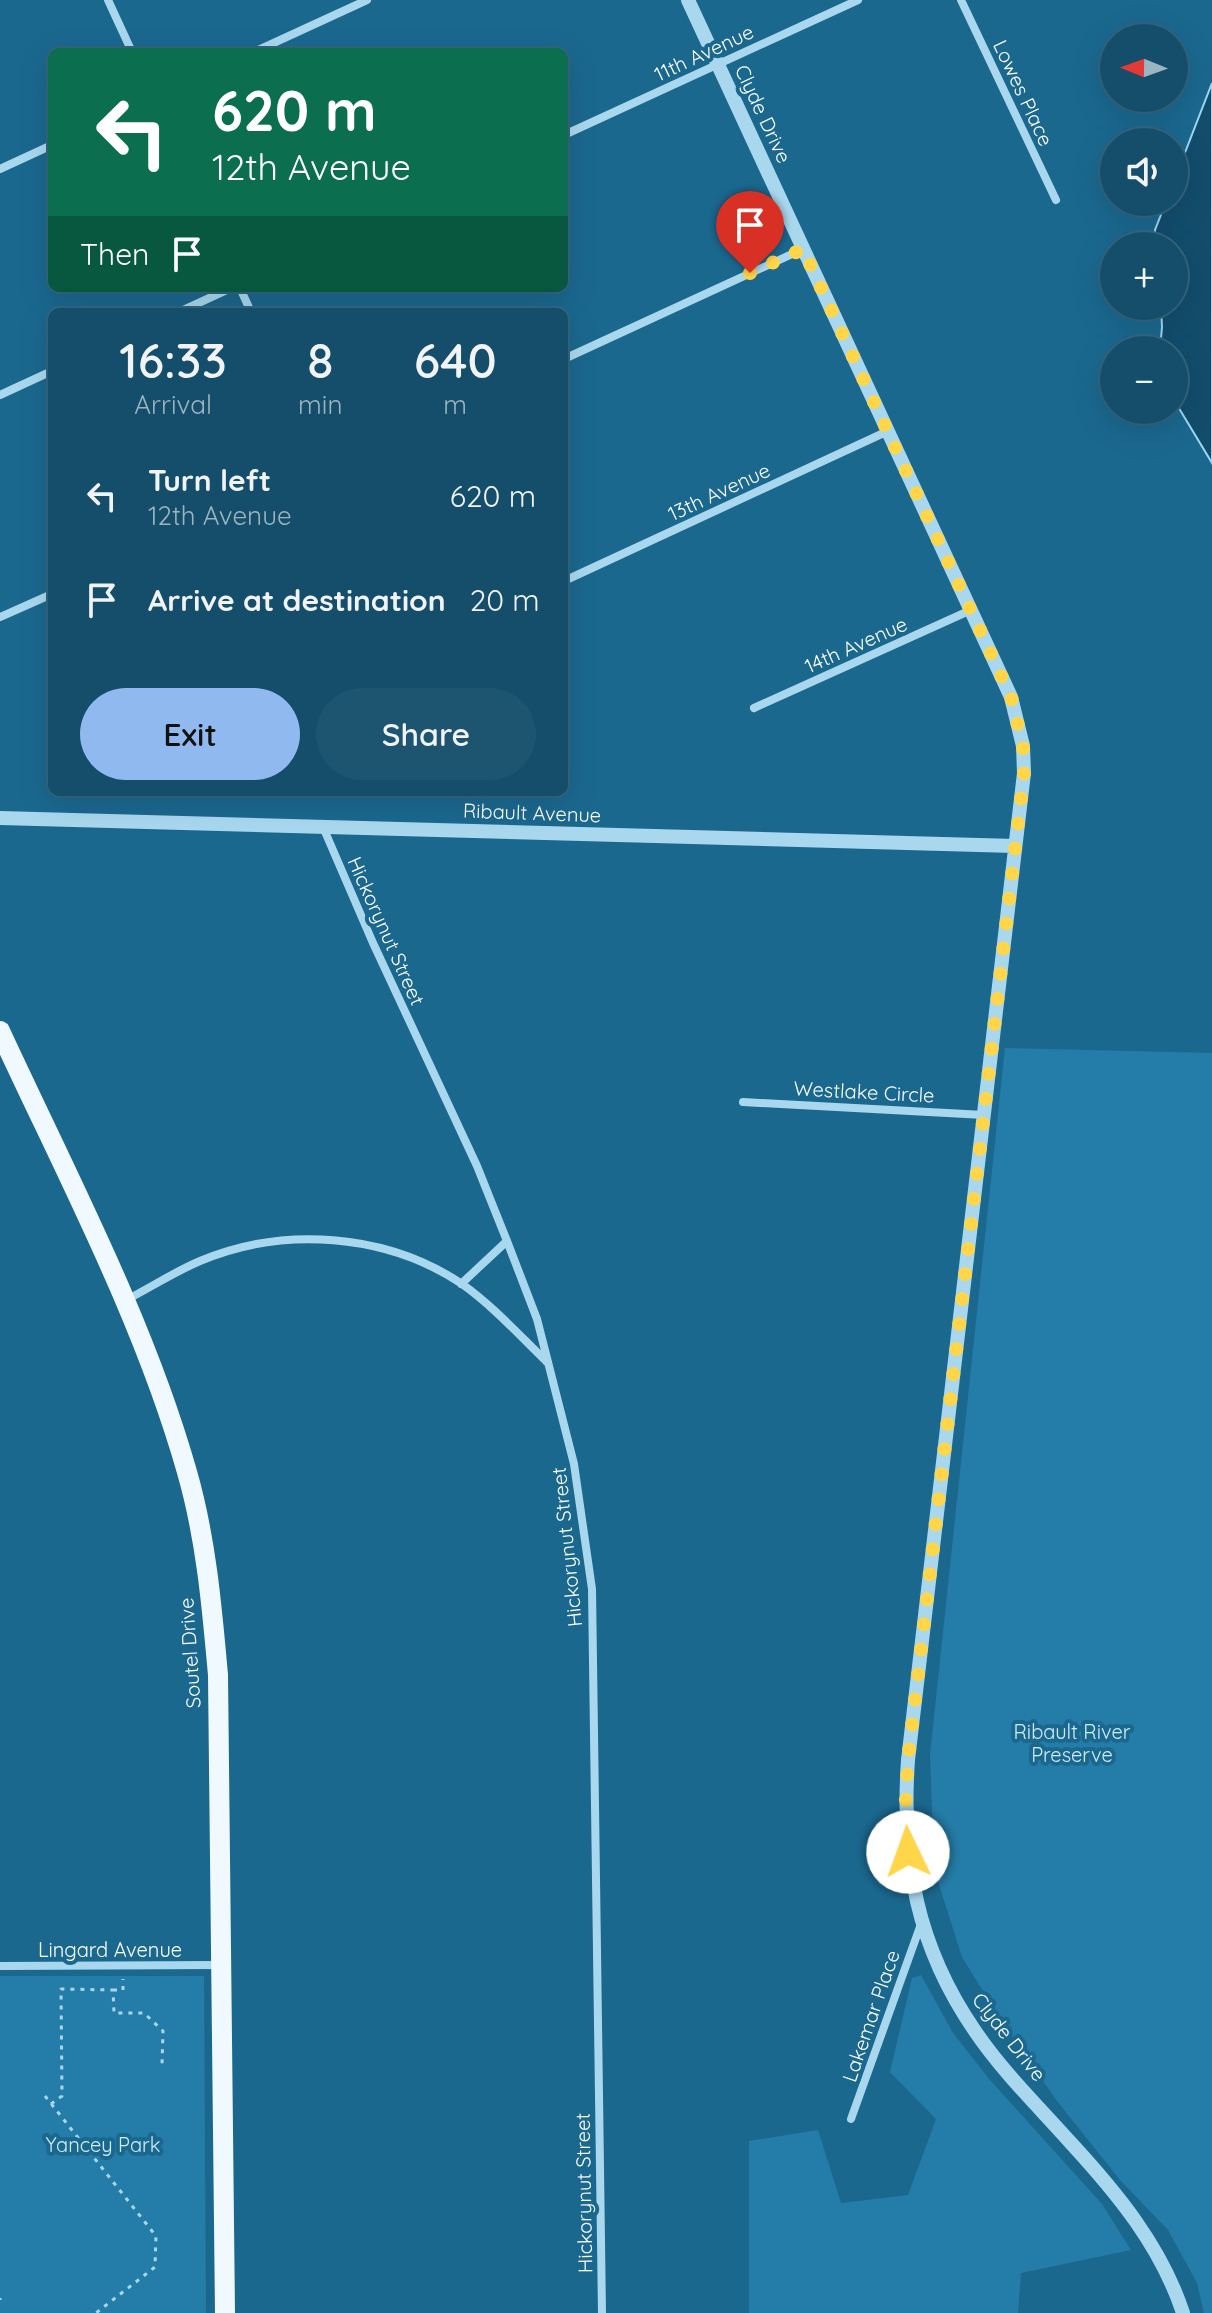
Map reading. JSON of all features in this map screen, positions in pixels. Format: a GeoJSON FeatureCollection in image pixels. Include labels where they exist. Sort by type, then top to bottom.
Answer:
{"type":"FeatureCollection","features":[{"type":"Feature","properties":{"kind":"main road","name":"Soutel Drive"},"geometry":{"type":"LineString","coordinates":[[0,1031],[124,1301],[155,1376],[188,1474],[211,1595],[218,1675],[225,2313]]}},
{"type":"Feature","properties":{"kind":"street"},"geometry":{"type":"LineString","coordinates":[[108,0],[130,48]]}},
{"type":"Feature","properties":{"kind":"street"},"geometry":{"type":"LineString","coordinates":[[263,48],[367,0]]}},
{"type":"Feature","properties":{"kind":"street","name":"Clyde Drive"},"geometry":{"type":"LineString","coordinates":[[688,0],[1011,697],[1019,723],[1024,773],[908,1760],[905,1817],[908,1852],[922,1924],[937,1965],[976,2033],[1122,2201],[1144,2232],[1183,2313]]}},
{"type":"Feature","properties":{"kind":"street","name":"11th Avenue"},"geometry":{"type":"LineString","coordinates":[[568,133],[858,0]]}},
{"type":"Feature","properties":{"kind":"street","name":"Lowes Place"},"geometry":{"type":"LineString","coordinates":[[961,0],[1056,200]]}},
{"type":"Feature","properties":{"kind":"street"},"geometry":{"type":"LineString","coordinates":[[0,169],[48,147]]}},
{"type":"Feature","properties":{"kind":"street"},"geometry":{"type":"LineString","coordinates":[[568,357],[803,249]]}},
{"type":"Feature","properties":{"kind":"street"},"geometry":{"type":"LineString","coordinates":[[188,308],[222,292]]}},
{"type":"Feature","properties":{"kind":"street"},"geometry":{"type":"LineString","coordinates":[[0,395],[48,373]]}},
{"type":"Feature","properties":{"kind":"street","name":"13th Avenue"},"geometry":{"type":"LineString","coordinates":[[568,579],[888,431]]}},
{"type":"Feature","properties":{"kind":"street"},"geometry":{"type":"LineString","coordinates":[[0,617],[48,596]]}},
{"type":"Feature","properties":{"kind":"street","name":"14th Avenue"},"geometry":{"type":"LineString","coordinates":[[754,708],[971,610]]}},
{"type":"Feature","properties":{"kind":"street","name":"Ribault Avenue"},"geometry":{"type":"LineString","coordinates":[[0,818],[1015,846]]}},
{"type":"Feature","properties":{"kind":"street","name":"Hickorynut Street"},"geometry":{"type":"LineString","coordinates":[[323,827],[373,943],[477,1166],[507,1241],[537,1319],[574,1464],[592,1589],[602,2313]]}},
{"type":"Feature","properties":{"kind":"street","name":"Westlake Circle"},"geometry":{"type":"LineString","coordinates":[[743,1102],[984,1115]]}},
{"type":"Feature","properties":{"kind":"street"},"geometry":{"type":"LineString","coordinates":[[124,1301],[200,1261],[241,1248],[331,1239],[371,1245],[411,1258],[461,1284],[547,1363]]}},
{"type":"Feature","properties":{"kind":"street"},"geometry":{"type":"LineString","coordinates":[[461,1284],[507,1241]]}},
{"type":"Feature","properties":{"kind":"street","name":"Lakemar Place"},"geometry":{"type":"LineString","coordinates":[[851,2119],[922,1924]]}},
{"type":"Feature","properties":{"kind":"street","name":"Lingard Avenue"},"geometry":{"type":"LineString","coordinates":[[0,1966],[221,1965]]}},
{"type":"Feature","properties":{"kind":"path"},"geometry":{"type":"LineString","coordinates":[[51,2104],[62,2096],[61,1989],[123,1990],[123,1966]]}},
{"type":"Feature","properties":{"kind":"path"},"geometry":{"type":"LineString","coordinates":[[113,1990],[114,2013],[144,2013],[163,2031],[162,2064]]}},
{"type":"Feature","properties":{"kind":"path"},"geometry":{"type":"LineString","coordinates":[[45,2096],[156,2236],[155,2267],[96,2313]]}},
{"type":"Feature","properties":{"kind":"green space","name":"Ribault River Preserve"},"geometry":{"type":"Polygon","coordinates":[[[1005,1048],[1212,1053],[1212,2313],[1204,2313],[1197,2283],[1168,2230],[1120,2180],[1057,2101],[1002,2022],[962,1957],[934,1869],[930,1755],[1005,1048]]]}},
{"type":"Feature","properties":{"kind":"green space"},"geometry":{"type":"Polygon","coordinates":[[[921,1975],[953,2033],[990,2080],[1102,2204],[1131,2250],[1021,2273],[1018,2313],[749,2313],[749,2141],[818,2130],[841,2203],[908,2195],[936,2119],[890,2072],[912,1978],[921,1975]]]}},
{"type":"Feature","properties":{"kind":"green space","name":"Yancey Park"},"geometry":{"type":"Polygon","coordinates":[[[0,1976],[204,1976],[206,2313],[0,2313],[0,1976]]]}},
{"type":"Feature","properties":{"kind":"shaded area"},"geometry":{"type":"Polygon","coordinates":[[[1212,83],[1212,463],[1188,423],[1188,336],[1161,336],[1162,320],[1188,320],[1188,232],[1155,230],[1160,216],[1188,216],[1188,145],[1212,83]]]}},
{"type":"Feature","properties":{"kind":"route"},"geometry":{"type":"LineString","coordinates":[[750,273],[803,249],[1011,697],[1023,746],[1024,773],[908,1760],[905,1817],[908,1852]]}}]}
